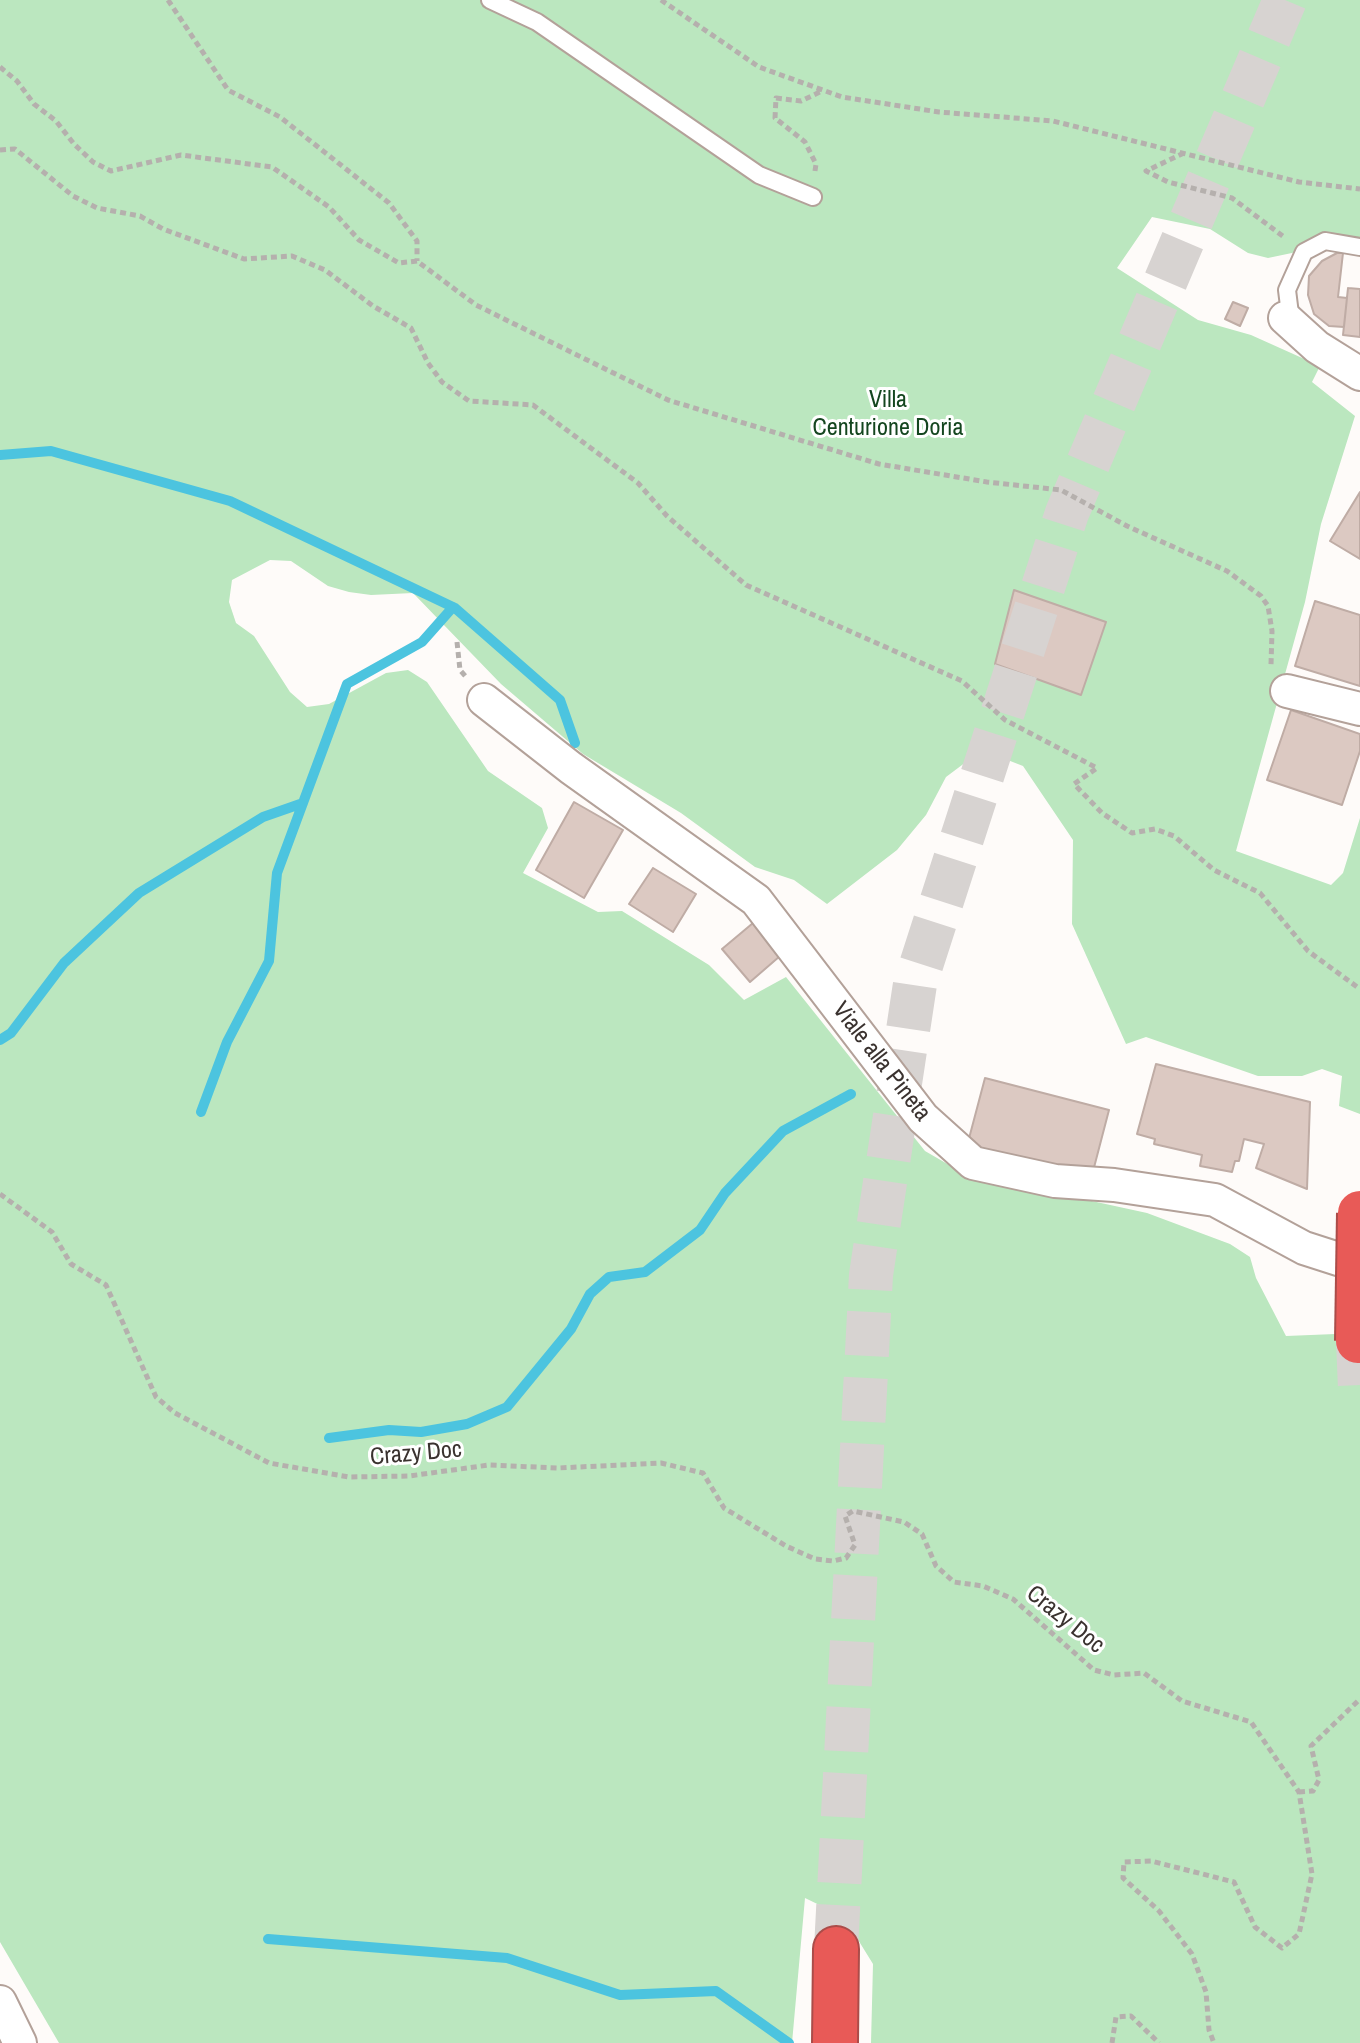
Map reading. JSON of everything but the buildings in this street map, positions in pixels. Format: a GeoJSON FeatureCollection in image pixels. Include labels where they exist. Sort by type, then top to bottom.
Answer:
{"type":"FeatureCollection","features":[{"type":"Feature","properties":{"kind":"highway"},"geometry":{"type":"LineString","coordinates":[[1358,1341],[1360,1213]]}},
{"type":"Feature","properties":{"kind":"highway"},"geometry":{"type":"LineString","coordinates":[[835,2043],[836,1949]]}},
{"type":"Feature","properties":{"kind":"street"},"geometry":{"type":"LineString","coordinates":[[1288,321],[1317,347],[1360,374]]}},
{"type":"Feature","properties":{"kind":"street"},"geometry":{"type":"LineString","coordinates":[[1287,691],[1360,709]]}},
{"type":"Feature","properties":{"kind":"street","name":"Viale alla Pineta"},"geometry":{"type":"LineString","coordinates":[[484,700],[571,768],[756,900],[923,1118],[973,1163],[1055,1181],[1114,1185],[1215,1200],[1304,1248],[1360,1266]]}},
{"type":"Feature","properties":{"kind":"street"},"geometry":{"type":"LineString","coordinates":[[0,2002],[20,2043]]}},
{"type":"Feature","properties":{"kind":"lane"},"geometry":{"type":"LineString","coordinates":[[490,0],[537,22],[759,175],[813,197]]}},
{"type":"Feature","properties":{"kind":"lane"},"geometry":{"type":"LineString","coordinates":[[1288,321],[1287,290],[1304,252],[1325,241],[1360,247]]}},
{"type":"Feature","properties":{"kind":"path"},"geometry":{"type":"LineString","coordinates":[[661,0],[759,67],[842,97],[939,112],[1053,121],[1299,182],[1360,189]]}},
{"type":"Feature","properties":{"kind":"path"},"geometry":{"type":"LineString","coordinates":[[167,2],[228,90],[280,117],[389,203],[417,241],[417,261]]}},
{"type":"Feature","properties":{"kind":"path"},"geometry":{"type":"LineString","coordinates":[[0,67],[93,162],[111,171],[181,155],[272,167],[329,207],[359,240],[399,263],[417,261],[476,305],[668,400],[879,464],[987,482],[1061,490],[1127,526],[1227,571],[1261,596],[1268,606],[1273,647],[1271,664],[1280,690],[1287,691]]}},
{"type":"Feature","properties":{"kind":"path"},"geometry":{"type":"LineString","coordinates":[[813,197],[816,164],[805,142],[775,118],[776,98],[801,101],[823,90]]}},
{"type":"Feature","properties":{"kind":"path"},"geometry":{"type":"LineString","coordinates":[[0,150],[15,149],[73,196],[97,208],[140,216],[163,229],[244,259],[292,256],[325,270],[373,306],[411,328],[428,363],[442,382],[469,401],[533,405],[638,483],[667,516],[746,585],[962,681],[1005,720],[1097,768],[1074,784],[1102,813],[1132,833],[1155,829],[1174,836],[1214,870],[1260,893],[1308,951],[1360,989]]}},
{"type":"Feature","properties":{"kind":"path"},"geometry":{"type":"LineString","coordinates":[[1185,153],[1146,171],[1168,182],[1232,198],[1304,252]]}},
{"type":"Feature","properties":{"kind":"path","name":"Crazy Doc"},"geometry":{"type":"LineString","coordinates":[[0,1194],[52,1232],[71,1264],[106,1285],[156,1397],[175,1413],[269,1463],[349,1477],[409,1476],[489,1465],[558,1468],[661,1463],[703,1473],[724,1508],[786,1546],[815,1559],[833,1561],[846,1558],[855,1545],[845,1516],[853,1511],[904,1522],[922,1534],[936,1566],[954,1582],[983,1586],[1013,1599],[1094,1670],[1114,1675],[1144,1673],[1182,1701],[1251,1722],[1299,1792],[1312,1874],[1299,1934],[1282,1948],[1255,1927],[1234,1882],[1151,1861],[1124,1862],[1123,1878],[1159,1911],[1192,1954],[1206,1992],[1209,2030],[1214,2043]]}},
{"type":"Feature","properties":{"kind":"path"},"geometry":{"type":"LineString","coordinates":[[1299,1792],[1313,1791],[1319,1780],[1311,1746],[1360,1699]]}},
{"type":"Feature","properties":{"kind":"path"},"geometry":{"type":"LineString","coordinates":[[1112,2043],[1116,2017],[1131,2016],[1159,2043]]}},
{"type":"Feature","properties":{"kind":"green space","name":"Villa Centurione Doria"},"geometry":{"type":"Polygon","coordinates":[[[0,0],[1360,0],[1360,249],[1330,245],[1268,258],[1248,253],[1210,229],[1152,217],[1117,268],[1198,320],[1251,335],[1320,366],[1312,382],[1355,416],[1321,524],[1305,602],[1236,851],[1331,885],[1343,873],[1360,818],[1360,1114],[1339,1106],[1342,1076],[1322,1069],[1302,1076],[1258,1076],[1146,1037],[1126,1044],[1072,924],[1073,840],[1023,766],[982,750],[946,777],[926,815],[897,850],[827,904],[794,880],[755,867],[681,813],[583,754],[501,684],[413,593],[371,595],[349,592],[328,586],[291,561],[270,560],[232,580],[229,602],[236,623],[254,636],[290,692],[307,707],[329,704],[386,673],[408,670],[427,682],[488,771],[542,808],[548,828],[523,873],[598,912],[622,911],[709,965],[744,1000],[786,977],[925,1151],[963,1173],[1147,1213],[1230,1244],[1250,1257],[1256,1278],[1286,1336],[1360,1333],[1360,2043],[871,2043],[873,1964],[844,1917],[805,1898],[792,2043],[59,2043],[0,1942],[0,0]]]}},
{"type":"Feature","properties":{"kind":"waterway"},"geometry":{"type":"LineString","coordinates":[[0,455],[51,451],[230,501],[455,608],[560,700],[575,743]]}},
{"type":"Feature","properties":{"kind":"waterway"},"geometry":{"type":"LineString","coordinates":[[201,1112],[227,1042],[269,961],[277,873],[347,684],[422,642],[453,607]]}},
{"type":"Feature","properties":{"kind":"waterway"},"geometry":{"type":"LineString","coordinates":[[0,1040],[11,1033],[64,963],[139,893],[263,817],[303,803]]}},
{"type":"Feature","properties":{"kind":"waterway"},"geometry":{"type":"LineString","coordinates":[[329,1438],[389,1430],[421,1432],[467,1424],[507,1407],[571,1329],[590,1294],[609,1277],[645,1272],[700,1230],[725,1193],[783,1131],[851,1094]]}},
{"type":"Feature","properties":{"kind":"waterway"},"geometry":{"type":"LineString","coordinates":[[268,1939],[507,1958],[620,1995],[716,1991],[789,2043]]}},
{"type":"Feature","properties":{"kind":"tunnel"},"geometry":{"type":"LineString","coordinates":[[836,1949],[871,1275],[915,984],[1067,513],[1285,0]]}},
{"type":"Feature","properties":{"kind":"tunnel"},"geometry":{"type":"LineString","coordinates":[[1358,1341],[1360,1388]]}}]}
